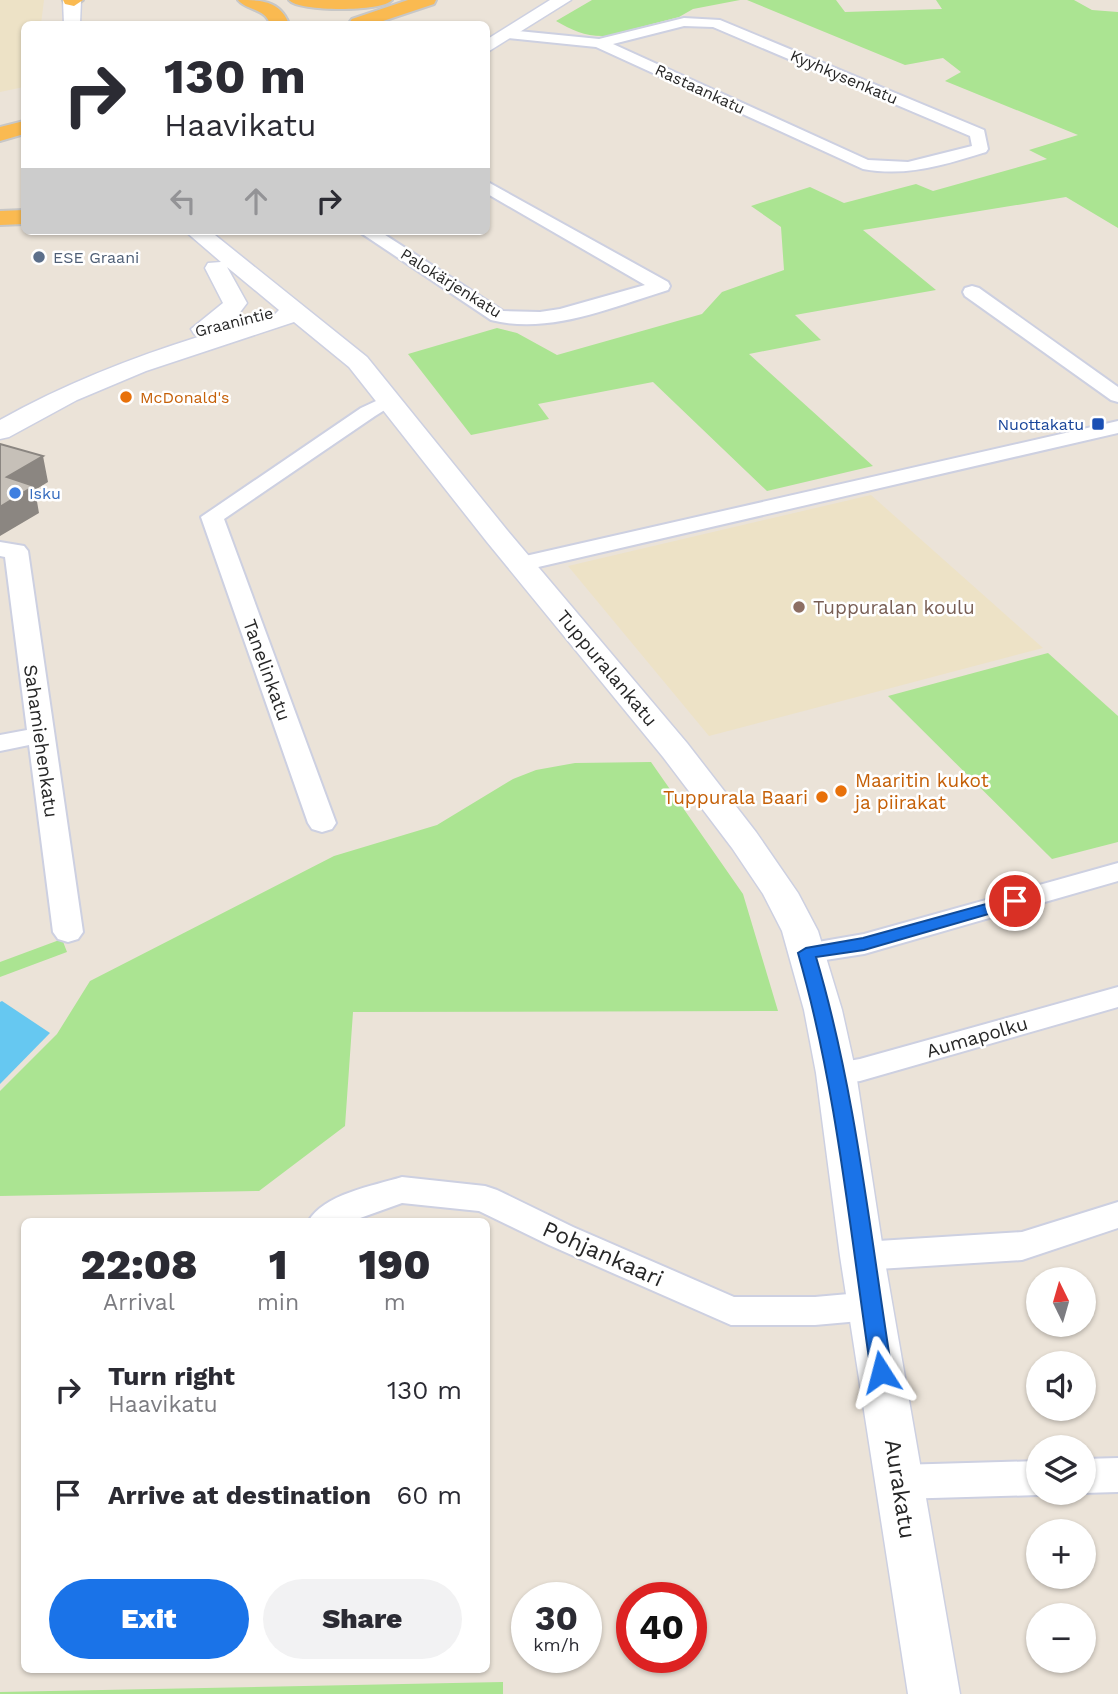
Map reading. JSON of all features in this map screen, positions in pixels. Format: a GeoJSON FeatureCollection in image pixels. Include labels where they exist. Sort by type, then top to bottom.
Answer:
{"type":"FeatureCollection","features":[{"type":"Feature","properties":{"kind":"highway"},"geometry":{"type":"LineString","coordinates":[[247,0],[270,9],[279,21]]}},
{"type":"Feature","properties":{"kind":"highway"},"geometry":{"type":"LineString","coordinates":[[298,0],[342,3],[383,0]]}},
{"type":"Feature","properties":{"kind":"highway"},"geometry":{"type":"LineString","coordinates":[[365,21],[435,2]]}},
{"type":"Feature","properties":{"kind":"highway"},"geometry":{"type":"LineString","coordinates":[[390,21],[435,2]]}},
{"type":"Feature","properties":{"kind":"highway"},"geometry":{"type":"LineString","coordinates":[[0,122],[21,117]]}},
{"type":"Feature","properties":{"kind":"highway"},"geometry":{"type":"LineString","coordinates":[[0,134],[21,129]]}},
{"type":"Feature","properties":{"kind":"highway"},"geometry":{"type":"LineString","coordinates":[[0,212],[21,210]]}},
{"type":"Feature","properties":{"kind":"highway"},"geometry":{"type":"LineString","coordinates":[[0,218],[21,217]]}},
{"type":"Feature","properties":{"kind":"highway"},"geometry":{"type":"LineString","coordinates":[[0,224],[21,223]]}},
{"type":"Feature","properties":{"kind":"street"},"geometry":{"type":"LineString","coordinates":[[72,21],[73,0]]}},
{"type":"Feature","properties":{"kind":"street"},"geometry":{"type":"LineString","coordinates":[[490,45],[562,0]]}},
{"type":"Feature","properties":{"kind":"street","name":"Kyyhkysenkatu"},"geometry":{"type":"LineString","coordinates":[[598,43],[684,22],[715,23],[978,133],[980,149],[911,169],[885,170]]}},
{"type":"Feature","properties":{"kind":"street","name":"Rastaankatu"},"geometry":{"type":"LineString","coordinates":[[508,34],[598,43],[863,164],[885,170]]}},
{"type":"Feature","properties":{"kind":"street","name":"Palokärjenkatu"},"geometry":{"type":"LineString","coordinates":[[372,235],[498,316],[522,320],[547,319],[661,286],[490,188]]}},
{"type":"Feature","properties":{"kind":"street","name":"Tuppuralankatu"},"geometry":{"type":"LineString","coordinates":[[175,235],[216,268],[282,314],[387,399],[675,750],[744,840],[780,893],[800,931],[806,953]]}},
{"type":"Feature","properties":{"kind":"street","name":"Tuppuralankatu"},"geometry":{"type":"LineString","coordinates":[[200,235],[282,314]]}},
{"type":"Feature","properties":{"kind":"street"},"geometry":{"type":"LineString","coordinates":[[203,329],[227,314],[235,303],[216,268]]}},
{"type":"Feature","properties":{"kind":"street"},"geometry":{"type":"LineString","coordinates":[[972,292],[1118,396]]}},
{"type":"Feature","properties":{"kind":"street","name":"Graanintie"},"geometry":{"type":"LineString","coordinates":[[0,413],[64,379],[105,362],[203,329],[282,314]]}},
{"type":"Feature","properties":{"kind":"street","name":"Graanintie"},"geometry":{"type":"LineString","coordinates":[[0,431],[111,373],[282,314]]}},
{"type":"Feature","properties":{"kind":"street","name":"Tanelinkatu"},"geometry":{"type":"LineString","coordinates":[[322,823],[212,517],[387,399]]}},
{"type":"Feature","properties":{"kind":"street"},"geometry":{"type":"LineString","coordinates":[[521,564],[1118,427]]}},
{"type":"Feature","properties":{"kind":"street","name":"Sahamiehenkatu"},"geometry":{"type":"LineString","coordinates":[[8,550],[40,735],[68,932]]}},
{"type":"Feature","properties":{"kind":"street"},"geometry":{"type":"LineString","coordinates":[[0,743],[40,735]]}},
{"type":"Feature","properties":{"kind":"street"},"geometry":{"type":"LineString","coordinates":[[806,953],[864,944],[1118,872]]}},
{"type":"Feature","properties":{"kind":"street","name":"Aurakatu"},"geometry":{"type":"LineString","coordinates":[[806,953],[823,1010],[836,1073],[862,1256],[934,1694]]}},
{"type":"Feature","properties":{"kind":"street","name":"Aumapolku"},"geometry":{"type":"LineString","coordinates":[[836,1073],[860,1070],[1118,997]]}},
{"type":"Feature","properties":{"kind":"street","name":"Pohjankaari"},"geometry":{"type":"LineString","coordinates":[[332,1218],[402,1190],[485,1199],[561,1236],[731,1311],[815,1311],[871,1306]]}},
{"type":"Feature","properties":{"kind":"street"},"geometry":{"type":"LineString","coordinates":[[862,1256],[1022,1246],[1118,1215]]}},
{"type":"Feature","properties":{"kind":"street"},"geometry":{"type":"LineString","coordinates":[[1096,1476],[1118,1475]]}},
{"type":"Feature","properties":{"kind":"street"},"geometry":{"type":"LineString","coordinates":[[898,1482],[1026,1478]]}},
{"type":"Feature","properties":{"kind":"shaded area"},"geometry":{"type":"Polygon","coordinates":[[[0,0],[44,0],[41,21],[21,21],[21,88],[0,92],[0,0]]]}},
{"type":"Feature","properties":{"kind":"shaded area","name":"Tuppuralan koulu"},"geometry":{"type":"Polygon","coordinates":[[[871,495],[1043,648],[709,736],[568,566],[871,495]]]}},
{"type":"Feature","properties":{"kind":"green space"},"geometry":{"type":"Polygon","coordinates":[[[592,0],[740,0],[693,9],[679,17],[606,36],[580,33],[556,21],[592,0]]]}},
{"type":"Feature","properties":{"kind":"green space"},"geometry":{"type":"Polygon","coordinates":[[[747,0],[836,0],[845,12],[942,9],[936,0],[1074,0],[1092,10],[1118,12],[1118,228],[1066,197],[863,230],[936,290],[795,315],[821,340],[749,354],[873,466],[767,491],[653,382],[538,404],[549,419],[471,435],[408,354],[497,328],[517,333],[557,355],[702,314],[722,292],[784,270],[781,227],[751,206],[810,187],[844,203],[916,184],[933,191],[1047,159],[1029,150],[1078,135],[945,81],[961,72],[943,58],[905,65],[747,0]]]}},
{"type":"Feature","properties":{"kind":"green space"},"geometry":{"type":"Polygon","coordinates":[[[1048,653],[1118,716],[1118,842],[1052,859],[888,696],[1048,653]]]}},
{"type":"Feature","properties":{"kind":"green space"},"geometry":{"type":"Polygon","coordinates":[[[651,762],[743,894],[778,1011],[353,1012],[345,1126],[259,1191],[0,1196],[0,1091],[57,1034],[90,981],[334,856],[437,825],[513,779],[536,770],[575,763],[651,762]]]}},
{"type":"Feature","properties":{"kind":"green space"},"geometry":{"type":"Polygon","coordinates":[[[62,939],[67,952],[0,977],[0,962],[62,939]]]}},
{"type":"Feature","properties":{"kind":"green space"},"geometry":{"type":"Polygon","coordinates":[[[503,1682],[503,1694],[0,1694],[0,1692],[503,1682]]]}},
{"type":"Feature","properties":{"kind":"water"},"geometry":{"type":"Polygon","coordinates":[[[0,1002],[50,1033],[0,1084],[0,1002]]]}},
{"type":"Feature","properties":{"kind":"building"},"geometry":{"type":"Polygon","coordinates":[[[0,444],[43,456],[7,477],[34,486],[0,507],[0,444]]]}},
{"type":"Feature","properties":{"kind":"place","name":"ESE Graani"},"geometry":{"type":"Point","coordinates":[39,257]}},
{"type":"Feature","properties":{"kind":"place","name":"McDonald's"},"geometry":{"type":"Point","coordinates":[126,397]}},
{"type":"Feature","properties":{"kind":"place","name":"Nuottakatu"},"geometry":{"type":"Point","coordinates":[1098,424]}},
{"type":"Feature","properties":{"kind":"place","name":"Isku"},"geometry":{"type":"Point","coordinates":[15,493]}},
{"type":"Feature","properties":{"kind":"place","name":"Tuppuralan koulu"},"geometry":{"type":"Point","coordinates":[799,607]}},
{"type":"Feature","properties":{"kind":"place","name":"Maaritin kukot ja piirakat"},"geometry":{"type":"Point","coordinates":[841,791]}},
{"type":"Feature","properties":{"kind":"place","name":"Tuppurala Baari"},"geometry":{"type":"Point","coordinates":[822,797]}},
{"type":"Feature","properties":{"kind":"route"},"geometry":{"type":"LineString","coordinates":[[881,1372],[836,1073],[823,1010],[806,953],[864,944],[1015,901]]}}]}
